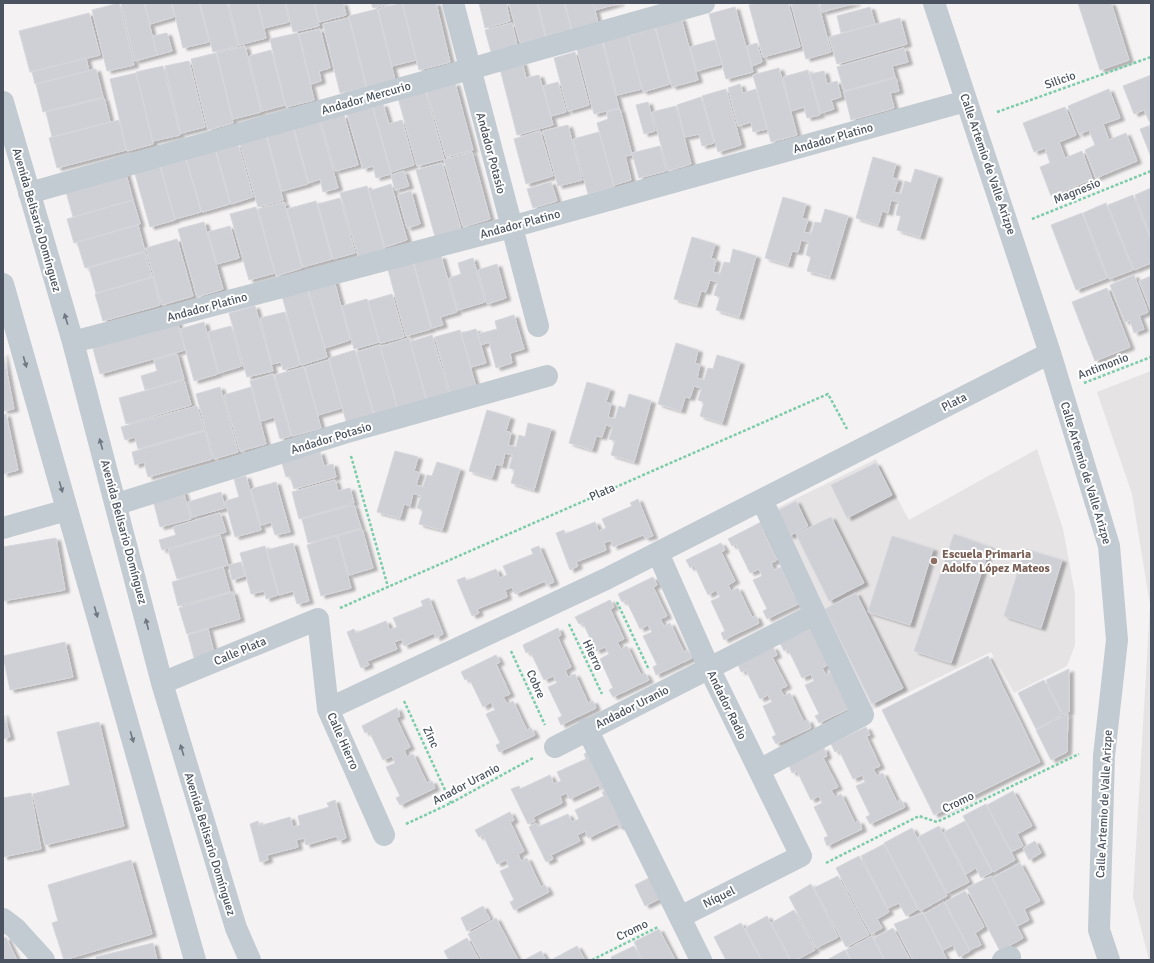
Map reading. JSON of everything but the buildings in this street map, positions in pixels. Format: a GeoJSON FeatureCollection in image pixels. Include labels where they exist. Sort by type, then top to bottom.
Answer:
{"type":"FeatureCollection","features":[{"type":"Feature","properties":{"kind":"street","name":"Andador Potasio"},"geometry":{"type":"LineString","coordinates":[[454,3],[511,227],[538,326]]}},
{"type":"Feature","properties":{"kind":"street","name":"Andador Mercurio"},"geometry":{"type":"LineString","coordinates":[[29,193],[704,3]]}},
{"type":"Feature","properties":{"kind":"street","name":"Calle Artemio de Valle Arizpe"},"geometry":{"type":"LineString","coordinates":[[934,3],[1050,353],[1109,546],[1117,640],[1104,756],[1098,930],[1109,960]]}},
{"type":"Feature","properties":{"kind":"street","name":"Avenida Belisario Domínguez"},"geometry":{"type":"LineString","coordinates":[[3,102],[73,342],[117,504],[162,683],[236,928],[250,960]]}},
{"type":"Feature","properties":{"kind":"street","name":"Andador Platino"},"geometry":{"type":"LineString","coordinates":[[73,342],[511,227],[970,110]]}},
{"type":"Feature","properties":{"kind":"street"},"geometry":{"type":"LineString","coordinates":[[3,284],[10,335],[67,510],[195,960]]}},
{"type":"Feature","properties":{"kind":"street","name":"Plata"},"geometry":{"type":"LineString","coordinates":[[328,709],[606,579],[1050,353]]}},
{"type":"Feature","properties":{"kind":"street","name":"Andador Potasio"},"geometry":{"type":"LineString","coordinates":[[117,504],[344,433],[547,376]]}},
{"type":"Feature","properties":{"kind":"street"},"geometry":{"type":"LineString","coordinates":[[759,770],[863,715],[762,500]]}},
{"type":"Feature","properties":{"kind":"street"},"geometry":{"type":"LineString","coordinates":[[3,528],[67,510]]}},
{"type":"Feature","properties":{"kind":"street","name":"Andador Radio"},"geometry":{"type":"LineString","coordinates":[[658,553],[709,668],[801,856]]}},
{"type":"Feature","properties":{"kind":"street","name":"Andador Uranio"},"geometry":{"type":"LineString","coordinates":[[555,747],[612,716],[815,614]]}},
{"type":"Feature","properties":{"kind":"street","name":"Calle Plata"},"geometry":{"type":"LineString","coordinates":[[162,683],[318,619]]}},
{"type":"Feature","properties":{"kind":"street","name":"Calle Hierro"},"geometry":{"type":"LineString","coordinates":[[318,619],[328,709],[384,835]]}},
{"type":"Feature","properties":{"kind":"street"},"geometry":{"type":"LineString","coordinates":[[587,729],[700,960]]}},
{"type":"Feature","properties":{"kind":"street","name":"Níquel"},"geometry":{"type":"LineString","coordinates":[[680,917],[801,856]]}},
{"type":"Feature","properties":{"kind":"street"},"geometry":{"type":"LineString","coordinates":[[3,919],[15,928],[39,958]]}},
{"type":"Feature","properties":{"kind":"path","name":"Silicio"},"geometry":{"type":"LineString","coordinates":[[970,110],[1151,57]]}},
{"type":"Feature","properties":{"kind":"path","name":"Magnesio"},"geometry":{"type":"LineString","coordinates":[[1009,228],[1151,171]]}},
{"type":"Feature","properties":{"kind":"path","name":"Antimonio"},"geometry":{"type":"LineString","coordinates":[[1061,392],[1151,357]]}},
{"type":"Feature","properties":{"kind":"path","name":"Plata"},"geometry":{"type":"LineString","coordinates":[[318,619],[388,586],[828,394],[858,451]]}},
{"type":"Feature","properties":{"kind":"path"},"geometry":{"type":"LineString","coordinates":[[344,433],[388,586]]}},
{"type":"Feature","properties":{"kind":"path"},"geometry":{"type":"LineString","coordinates":[[606,579],[660,692]]}},
{"type":"Feature","properties":{"kind":"path","name":"Hierro"},"geometry":{"type":"LineString","coordinates":[[558,601],[612,716]]}},
{"type":"Feature","properties":{"kind":"path","name":"Cobre"},"geometry":{"type":"LineString","coordinates":[[501,628],[555,747]]}},
{"type":"Feature","properties":{"kind":"path","name":"Zinc"},"geometry":{"type":"LineString","coordinates":[[394,679],[451,803]]}},
{"type":"Feature","properties":{"kind":"path","name":"Anador Uranio"},"geometry":{"type":"LineString","coordinates":[[384,835],[451,803],[555,747]]}},
{"type":"Feature","properties":{"kind":"path","name":"Cromo"},"geometry":{"type":"LineString","coordinates":[[801,856],[817,867],[919,816],[936,822],[1078,754],[1104,756]]}},
{"type":"Feature","properties":{"kind":"path","name":"Cromo"},"geometry":{"type":"LineString","coordinates":[[592,960],[680,917]]}},
{"type":"Feature","properties":{"kind":"shaded area"},"geometry":{"type":"Polygon","coordinates":[[[1151,371],[1151,960],[1149,960],[1133,897],[1150,605],[1132,494],[1097,392],[1151,371]]]}},
{"type":"Feature","properties":{"kind":"shaded area","name":"Escuela Primaria Adolfo López Mateos"},"geometry":{"type":"Polygon","coordinates":[[[1037,449],[1063,529],[1075,594],[1075,645],[1067,666],[1014,693],[991,652],[870,711],[775,509],[876,459],[909,520],[1037,449]]]}},
{"type":"Feature","properties":{"kind":"place","name":"Escuela Primaria Adolfo López Mateos"},"geometry":{"type":"Point","coordinates":[934,561]}}]}
